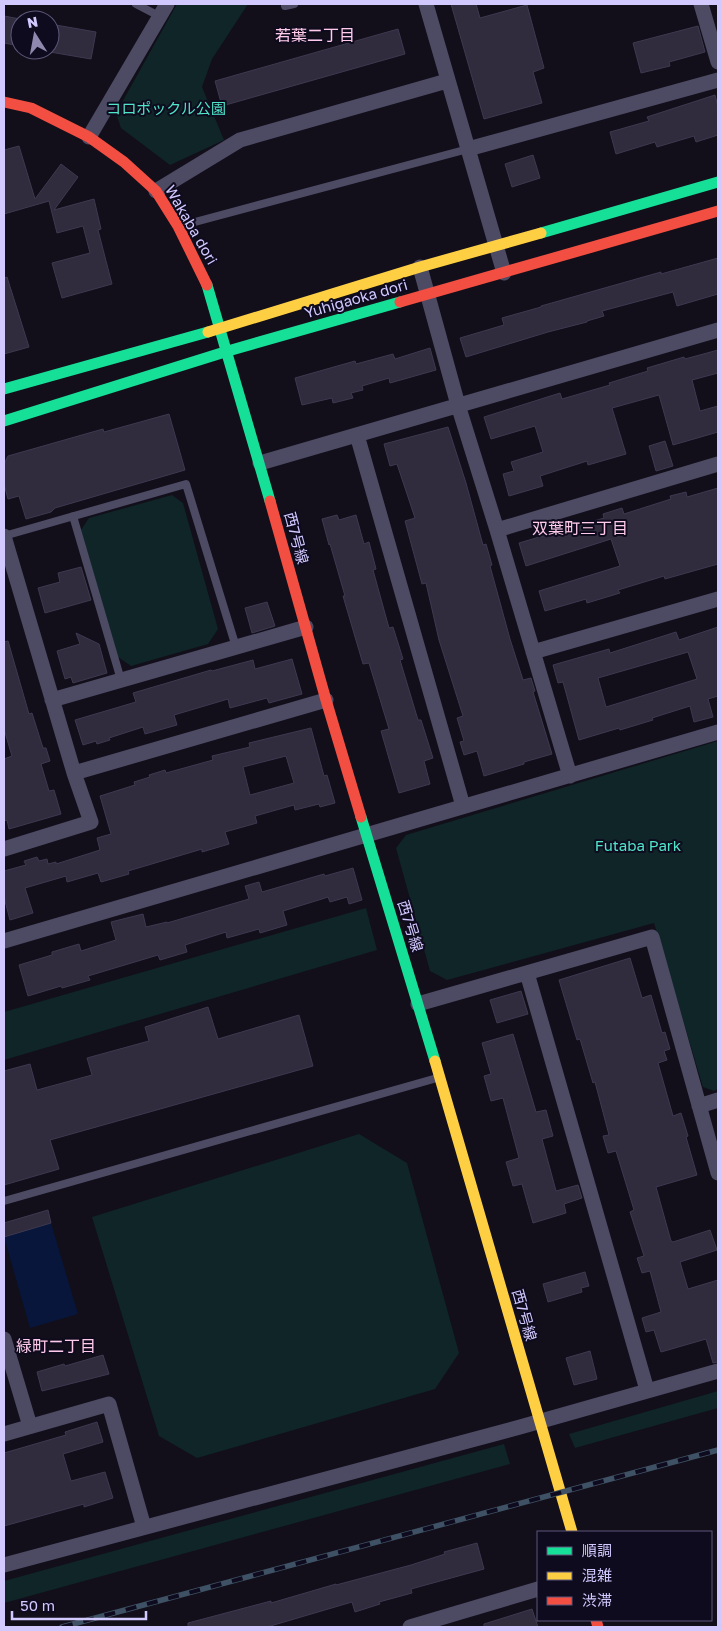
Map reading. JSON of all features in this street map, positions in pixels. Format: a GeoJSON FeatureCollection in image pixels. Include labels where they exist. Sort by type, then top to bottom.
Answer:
{"type":"FeatureCollection","features":[{"type":"Feature","properties":{"kind":"street"},"geometry":{"type":"LineString","coordinates":[[426,4],[504,273]]}},
{"type":"Feature","properties":{"kind":"street"},"geometry":{"type":"LineString","coordinates":[[701,4],[718,62]]}},
{"type":"Feature","properties":{"kind":"street"},"geometry":{"type":"LineString","coordinates":[[89,137],[163,10]]}},
{"type":"Feature","properties":{"kind":"street"},"geometry":{"type":"LineString","coordinates":[[156,192],[240,140],[447,80]]}},
{"type":"Feature","properties":{"kind":"street"},"geometry":{"type":"LineString","coordinates":[[468,149],[718,80]]}},
{"type":"Feature","properties":{"kind":"street","name":"Wakaba dori"},"geometry":{"type":"LineString","coordinates":[[4,102],[31,108],[89,137],[124,162],[156,192],[178,226],[206,280],[221,328]]}},
{"type":"Feature","properties":{"kind":"street","name":"Yuhigaoka dori"},"geometry":{"type":"LineString","coordinates":[[4,389],[221,328],[420,267],[718,182]]}},
{"type":"Feature","properties":{"kind":"street","name":"Yuhigaoka dori"},"geometry":{"type":"LineString","coordinates":[[4,421],[228,351],[718,211]]}},
{"type":"Feature","properties":{"kind":"street"},"geometry":{"type":"LineString","coordinates":[[420,267],[458,405],[570,776]]}},
{"type":"Feature","properties":{"kind":"street","name":"西7号線"},"geometry":{"type":"LineString","coordinates":[[221,328],[326,700],[418,1004],[572,1531]]}},
{"type":"Feature","properties":{"kind":"street"},"geometry":{"type":"LineString","coordinates":[[260,463],[718,330]]}},
{"type":"Feature","properties":{"kind":"street"},"geometry":{"type":"LineString","coordinates":[[356,435],[464,806]]}},
{"type":"Feature","properties":{"kind":"street"},"geometry":{"type":"LineString","coordinates":[[497,530],[718,464]]}},
{"type":"Feature","properties":{"kind":"street"},"geometry":{"type":"LineString","coordinates":[[4,536],[74,773],[91,822],[4,849]]}},
{"type":"Feature","properties":{"kind":"street"},"geometry":{"type":"LineString","coordinates":[[534,652],[718,598]]}},
{"type":"Feature","properties":{"kind":"street"},"geometry":{"type":"LineString","coordinates":[[52,700],[306,627]]}},
{"type":"Feature","properties":{"kind":"street"},"geometry":{"type":"LineString","coordinates":[[74,773],[326,700]]}},
{"type":"Feature","properties":{"kind":"street"},"geometry":{"type":"LineString","coordinates":[[4,941],[718,732]]}},
{"type":"Feature","properties":{"kind":"street"},"geometry":{"type":"LineString","coordinates":[[418,1004],[652,938],[718,1173]]}},
{"type":"Feature","properties":{"kind":"street"},"geometry":{"type":"LineString","coordinates":[[527,973],[647,1390]]}},
{"type":"Feature","properties":{"kind":"street"},"geometry":{"type":"LineString","coordinates":[[699,1106],[718,1100]]}},
{"type":"Feature","properties":{"kind":"street"},"geometry":{"type":"LineString","coordinates":[[4,1339],[30,1426]]}},
{"type":"Feature","properties":{"kind":"street"},"geometry":{"type":"LineString","coordinates":[[4,1565],[539,1422],[718,1371]]}},
{"type":"Feature","properties":{"kind":"street"},"geometry":{"type":"LineString","coordinates":[[4,1434],[109,1404],[144,1527]]}},
{"type":"Feature","properties":{"kind":"street"},"geometry":{"type":"LineString","coordinates":[[410,1627],[537,1589]]}},
{"type":"Feature","properties":{"kind":"lane"},"geometry":{"type":"LineString","coordinates":[[136,4],[163,10]]}},
{"type":"Feature","properties":{"kind":"lane"},"geometry":{"type":"LineString","coordinates":[[285,6],[294,4]]}},
{"type":"Feature","properties":{"kind":"lane"},"geometry":{"type":"LineString","coordinates":[[178,226],[468,149]]}},
{"type":"Feature","properties":{"kind":"lane"},"geometry":{"type":"LineString","coordinates":[[4,536],[186,484],[236,647]]}},
{"type":"Feature","properties":{"kind":"lane"},"geometry":{"type":"LineString","coordinates":[[73,516],[121,680]]}},
{"type":"Feature","properties":{"kind":"lane"},"geometry":{"type":"LineString","coordinates":[[4,1201],[438,1077]]}},
{"type":"Feature","properties":{"kind":"green space","name":"コロポックル公園"},"geometry":{"type":"Polygon","coordinates":[[[177,4],[248,4],[212,59],[202,87],[224,140],[170,165],[121,128],[116,113],[177,4]]]}},
{"type":"Feature","properties":{"kind":"green space"},"geometry":{"type":"Polygon","coordinates":[[[172,495],[183,503],[218,629],[208,644],[131,666],[118,657],[81,530],[89,518],[172,495]]]}},
{"type":"Feature","properties":{"kind":"green space","name":"Futaba Park"},"geometry":{"type":"Polygon","coordinates":[[[718,741],[718,1089],[714,1091],[703,1087],[654,923],[447,980],[430,971],[396,848],[406,835],[718,741]]]}},
{"type":"Feature","properties":{"kind":"green space"},"geometry":{"type":"Polygon","coordinates":[[[366,908],[377,950],[4,1060],[4,1012],[366,908]]]}},
{"type":"Feature","properties":{"kind":"green space"},"geometry":{"type":"Polygon","coordinates":[[[359,1134],[407,1163],[459,1353],[435,1389],[197,1458],[159,1436],[92,1217],[359,1134]]]}},
{"type":"Feature","properties":{"kind":"green space"},"geometry":{"type":"Polygon","coordinates":[[[718,1391],[718,1408],[575,1448],[569,1434],[718,1391]]]}},
{"type":"Feature","properties":{"kind":"green space"},"geometry":{"type":"Polygon","coordinates":[[[504,1444],[510,1464],[4,1603],[4,1581],[504,1444]]]}},
{"type":"Feature","properties":{"kind":"water"},"geometry":{"type":"Polygon","coordinates":[[[51,1223],[78,1314],[30,1328],[4,1237],[51,1223]]]}},
{"type":"Feature","properties":{"kind":"building"},"geometry":{"type":"Polygon","coordinates":[[[451,4],[476,4],[480,18],[527,5],[544,68],[533,72],[542,103],[484,119],[451,4]]]}},
{"type":"Feature","properties":{"kind":"building"},"geometry":{"type":"Polygon","coordinates":[[[4,16],[10,17],[10,44],[4,43],[4,16]]]}},
{"type":"Feature","properties":{"kind":"building"},"geometry":{"type":"Polygon","coordinates":[[[60,26],[96,32],[91,59],[60,54],[60,26]]]}},
{"type":"Feature","properties":{"kind":"building"},"geometry":{"type":"Polygon","coordinates":[[[698,26],[705,52],[669,62],[670,66],[641,73],[633,43],[698,26]]]}},
{"type":"Feature","properties":{"kind":"building"},"geometry":{"type":"Polygon","coordinates":[[[398,29],[405,54],[222,106],[215,81],[398,29]]]}},
{"type":"Feature","properties":{"kind":"building"},"geometry":{"type":"Polygon","coordinates":[[[715,95],[718,107],[718,135],[696,142],[694,136],[657,147],[655,142],[616,154],[610,132],[649,121],[647,117],[715,95]]]}},
{"type":"Feature","properties":{"kind":"building"},"geometry":{"type":"Polygon","coordinates":[[[19,146],[35,199],[61,164],[78,177],[54,210],[94,199],[101,229],[98,230],[112,284],[62,298],[52,263],[90,253],[83,226],[57,233],[49,201],[4,214],[4,150],[19,146]]]}},
{"type":"Feature","properties":{"kind":"building"},"geometry":{"type":"Polygon","coordinates":[[[533,155],[540,178],[512,187],[505,164],[533,155]]]}},
{"type":"Feature","properties":{"kind":"building"},"geometry":{"type":"Polygon","coordinates":[[[718,258],[718,294],[677,306],[673,292],[602,311],[604,316],[587,322],[466,357],[460,338],[504,325],[502,318],[661,272],[661,274],[718,258]]]}},
{"type":"Feature","properties":{"kind":"building"},"geometry":{"type":"Polygon","coordinates":[[[7,277],[29,347],[4,354],[4,278],[7,277]]]}},
{"type":"Feature","properties":{"kind":"building"},"geometry":{"type":"Polygon","coordinates":[[[430,348],[436,370],[390,383],[389,378],[362,386],[363,390],[351,393],[353,398],[333,403],[332,398],[302,405],[295,378],[355,361],[356,364],[393,354],[395,359],[430,348]]]}},
{"type":"Feature","properties":{"kind":"building"},"geometry":{"type":"Polygon","coordinates":[[[718,350],[718,373],[692,380],[700,411],[718,406],[718,432],[673,445],[659,395],[612,408],[626,454],[588,465],[587,461],[540,476],[543,486],[509,496],[503,474],[514,471],[511,462],[543,452],[535,426],[491,439],[484,417],[560,393],[562,399],[610,385],[609,383],[648,371],[647,368],[684,357],[685,359],[718,350]]]}},
{"type":"Feature","properties":{"kind":"building"},"geometry":{"type":"Polygon","coordinates":[[[169,414],[185,470],[55,508],[51,512],[26,519],[19,496],[8,499],[4,484],[4,464],[8,456],[103,429],[104,432],[169,414]]]}},
{"type":"Feature","properties":{"kind":"building"},"geometry":{"type":"Polygon","coordinates":[[[448,427],[483,545],[486,544],[492,565],[490,566],[523,680],[531,678],[535,691],[533,692],[552,754],[484,776],[477,751],[464,755],[460,742],[464,741],[457,718],[463,716],[439,640],[426,583],[422,584],[405,521],[415,518],[397,464],[390,466],[384,444],[448,427]]]}},
{"type":"Feature","properties":{"kind":"building"},"geometry":{"type":"Polygon","coordinates":[[[665,441],[673,466],[656,471],[649,446],[665,441]]]}},
{"type":"Feature","properties":{"kind":"building"},"geometry":{"type":"Polygon","coordinates":[[[718,488],[718,564],[665,579],[664,576],[618,590],[620,593],[587,603],[586,599],[545,611],[539,591],[620,566],[611,539],[526,566],[519,543],[604,518],[603,514],[622,508],[624,514],[671,499],[670,496],[686,492],[687,497],[718,488]]]}},
{"type":"Feature","properties":{"kind":"building"},"geometry":{"type":"Polygon","coordinates":[[[337,515],[339,520],[356,515],[364,544],[369,542],[376,569],[373,570],[389,628],[393,627],[403,659],[400,660],[418,720],[421,720],[433,758],[424,761],[430,784],[399,793],[381,731],[389,729],[369,663],[363,664],[322,519],[337,515]]]}},
{"type":"Feature","properties":{"kind":"building"},"geometry":{"type":"Polygon","coordinates":[[[81,567],[91,600],[45,613],[38,588],[60,582],[58,573],[81,567]]]}},
{"type":"Feature","properties":{"kind":"building"},"geometry":{"type":"Polygon","coordinates":[[[267,602],[275,626],[252,633],[245,608],[267,602]]]}},
{"type":"Feature","properties":{"kind":"building"},"geometry":{"type":"Polygon","coordinates":[[[718,627],[718,696],[708,699],[713,717],[694,722],[690,706],[652,718],[653,720],[579,740],[563,682],[558,683],[553,665],[609,649],[610,653],[676,632],[679,640],[718,627]],[[688,652],[598,678],[606,707],[697,679],[688,652]]]}},
{"type":"Feature","properties":{"kind":"building"},"geometry":{"type":"Polygon","coordinates":[[[76,633],[99,644],[107,673],[73,683],[71,677],[65,679],[57,651],[80,644],[76,633]]]}},
{"type":"Feature","properties":{"kind":"building"},"geometry":{"type":"Polygon","coordinates":[[[8,641],[29,714],[32,713],[43,748],[46,748],[50,761],[41,764],[49,791],[54,790],[61,814],[9,829],[7,820],[4,821],[4,759],[12,756],[4,729],[4,642],[8,641]]]}},
{"type":"Feature","properties":{"kind":"building"},"geometry":{"type":"Polygon","coordinates":[[[292,659],[302,694],[269,703],[267,698],[230,708],[228,699],[174,715],[177,725],[145,734],[143,727],[97,744],[96,741],[83,745],[75,720],[136,702],[133,693],[253,660],[255,669],[292,659]]]}},
{"type":"Feature","properties":{"kind":"building"},"geometry":{"type":"Polygon","coordinates":[[[311,728],[324,776],[327,775],[335,803],[320,807],[319,804],[295,810],[294,805],[255,816],[257,823],[225,832],[229,844],[202,852],[202,849],[128,871],[129,874],[101,882],[98,873],[67,882],[66,876],[25,888],[33,913],[10,920],[4,897],[4,871],[26,865],[24,861],[37,857],[39,861],[47,859],[48,864],[56,862],[56,864],[100,850],[97,838],[111,834],[100,796],[135,785],[134,782],[150,777],[149,775],[165,770],[166,773],[213,760],[212,756],[250,747],[249,743],[311,728]],[[286,756],[243,767],[250,795],[294,783],[286,756]]]}},
{"type":"Feature","properties":{"kind":"building"},"geometry":{"type":"Polygon","coordinates":[[[353,868],[362,900],[349,904],[347,897],[330,902],[328,897],[283,911],[287,925],[260,933],[259,929],[227,938],[226,932],[185,945],[187,952],[160,960],[158,955],[88,976],[90,980],[28,996],[19,965],[79,944],[81,951],[116,940],[111,922],[143,914],[146,927],[167,923],[249,899],[245,886],[259,882],[262,892],[324,874],[325,876],[353,868]]]}},
{"type":"Feature","properties":{"kind":"building"},"geometry":{"type":"Polygon","coordinates":[[[630,958],[642,998],[651,995],[662,1033],[665,1032],[670,1049],[664,1051],[667,1060],[658,1063],[673,1116],[681,1113],[697,1175],[656,1187],[671,1241],[673,1242],[710,1230],[717,1250],[680,1262],[688,1289],[718,1280],[718,1362],[713,1363],[706,1339],[661,1352],[654,1330],[646,1332],[642,1318],[661,1312],[650,1271],[642,1273],[637,1258],[644,1256],[630,1212],[634,1210],[616,1151],[608,1153],[603,1136],[609,1135],[595,1082],[593,1083],[580,1039],[577,1040],[559,980],[630,958]]]}},
{"type":"Feature","properties":{"kind":"building"},"geometry":{"type":"Polygon","coordinates":[[[521,991],[528,1014],[497,1023],[490,1000],[521,991]]]}},
{"type":"Feature","properties":{"kind":"building"},"geometry":{"type":"Polygon","coordinates":[[[208,1007],[218,1039],[299,1015],[313,1066],[50,1140],[59,1169],[4,1185],[4,1071],[30,1064],[37,1090],[92,1075],[87,1058],[149,1041],[145,1027],[208,1007]]]}},
{"type":"Feature","properties":{"kind":"building"},"geometry":{"type":"Polygon","coordinates":[[[513,1034],[536,1112],[546,1110],[553,1136],[542,1139],[556,1191],[578,1185],[582,1198],[564,1204],[566,1213],[533,1223],[522,1184],[513,1186],[506,1162],[519,1158],[503,1098],[491,1101],[484,1076],[491,1074],[482,1043],[513,1034]]]}},
{"type":"Feature","properties":{"kind":"building"},"geometry":{"type":"Polygon","coordinates":[[[48,1210],[51,1223],[4,1237],[4,1223],[48,1210]]]}},
{"type":"Feature","properties":{"kind":"building"},"geometry":{"type":"Polygon","coordinates":[[[585,1272],[589,1286],[581,1288],[582,1292],[548,1302],[543,1284],[585,1272]]]}},
{"type":"Feature","properties":{"kind":"building"},"geometry":{"type":"Polygon","coordinates":[[[590,1351],[597,1379],[574,1385],[566,1358],[590,1351]]]}},
{"type":"Feature","properties":{"kind":"building"},"geometry":{"type":"Polygon","coordinates":[[[103,1355],[109,1374],[42,1391],[37,1372],[103,1355]]]}},
{"type":"Feature","properties":{"kind":"building"},"geometry":{"type":"Polygon","coordinates":[[[97,1422],[103,1442],[63,1454],[71,1481],[105,1472],[113,1498],[84,1507],[84,1504],[4,1526],[4,1453],[66,1435],[65,1432],[97,1422]]]}},
{"type":"Feature","properties":{"kind":"building"},"geometry":{"type":"Polygon","coordinates":[[[477,1543],[484,1569],[411,1589],[412,1593],[379,1602],[380,1604],[355,1612],[352,1602],[267,1627],[188,1627],[188,1623],[271,1601],[271,1603],[411,1565],[445,1554],[444,1552],[477,1543]]]}},
{"type":"Feature","properties":{"kind":"building"},"geometry":{"type":"Polygon","coordinates":[[[532,1609],[538,1627],[484,1627],[484,1624],[532,1609]]]}},
{"type":"Feature","properties":{"kind":"railway"},"geometry":{"type":"LineString","coordinates":[[62,1627],[718,1450]]}},
{"type":"Feature","properties":{"kind":"traffic: fast"},"geometry":{"type":"LineString","coordinates":[[541,233],[718,182]]}},
{"type":"Feature","properties":{"kind":"traffic: fast"},"geometry":{"type":"LineString","coordinates":[[207,285],[270,501]]}},
{"type":"Feature","properties":{"kind":"traffic: fast"},"geometry":{"type":"LineString","coordinates":[[4,421],[228,351],[400,302]]}},
{"type":"Feature","properties":{"kind":"traffic: fast"},"geometry":{"type":"LineString","coordinates":[[4,389],[208,332]]}},
{"type":"Feature","properties":{"kind":"traffic: fast"},"geometry":{"type":"LineString","coordinates":[[361,817],[435,1061]]}},
{"type":"Feature","properties":{"kind":"traffic: slow"},"geometry":{"type":"LineString","coordinates":[[208,332],[420,267],[541,233]]}},
{"type":"Feature","properties":{"kind":"traffic: slow"},"geometry":{"type":"LineString","coordinates":[[435,1061],[572,1531]]}},
{"type":"Feature","properties":{"kind":"traffic: jam"},"geometry":{"type":"LineString","coordinates":[[4,102],[31,108],[89,137],[124,162],[156,191],[178,226],[207,285]]}},
{"type":"Feature","properties":{"kind":"traffic: jam"},"geometry":{"type":"LineString","coordinates":[[400,302],[718,211]]}},
{"type":"Feature","properties":{"kind":"traffic: jam"},"geometry":{"type":"LineString","coordinates":[[270,501],[361,817]]}},
{"type":"Feature","properties":{"kind":"traffic: jam"},"geometry":{"type":"LineString","coordinates":[[596,1621],[598,1627]]}},
{"type":"Feature","properties":{"kind":"district","name":"若葉二丁目"},"geometry":{"type":"Point","coordinates":[315,35]}},
{"type":"Feature","properties":{"kind":"district","name":"双葉町三丁目"},"geometry":{"type":"Point","coordinates":[580,528]}},
{"type":"Feature","properties":{"kind":"district","name":"緑町二丁目"},"geometry":{"type":"Point","coordinates":[56,1346]}}]}
